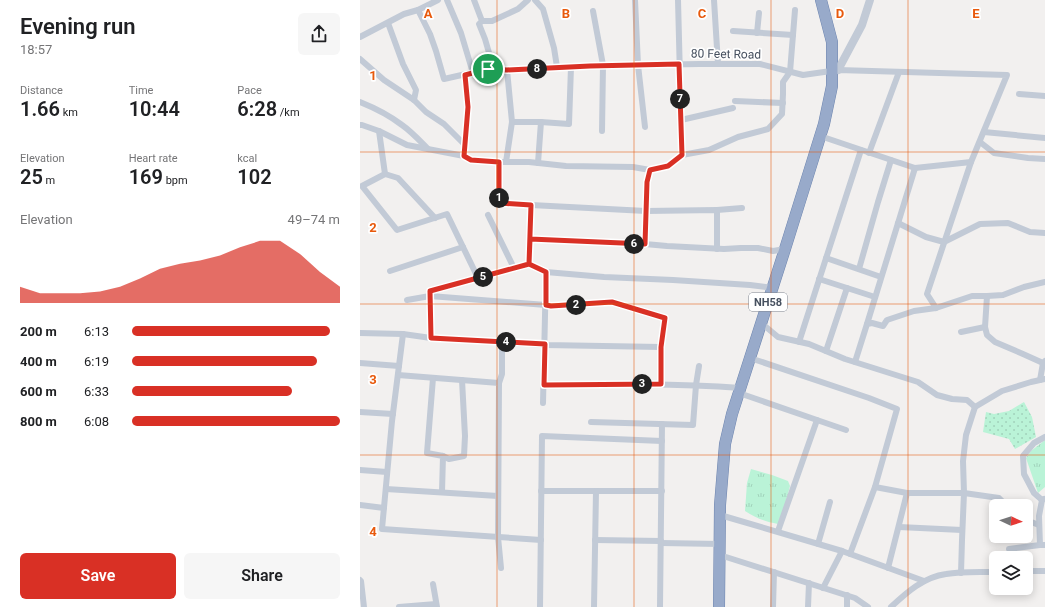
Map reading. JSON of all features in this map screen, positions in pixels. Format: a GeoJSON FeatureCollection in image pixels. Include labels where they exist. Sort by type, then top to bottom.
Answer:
{"type":"FeatureCollection","features":[{"type":"Feature","properties":{"kind":"highway","name":"NH58"},"geometry":{"type":"LineString","coordinates":[[742,392],[830,126],[838,87],[832,42],[821,0]]}},
{"type":"Feature","properties":{"kind":"highway","name":"NH58"},"geometry":{"type":"LineString","coordinates":[[719,607],[720,544],[723,515],[725,444],[732,414],[756,360],[773,288],[824,124],[835,70],[838,41],[828,0]]}},
{"type":"Feature","properties":{"kind":"highway","name":"NH58"},"geometry":{"type":"LineString","coordinates":[[723,515],[726,557],[725,607]]}},
{"type":"Feature","properties":{"kind":"street"},"geometry":{"type":"LineString","coordinates":[[360,37],[404,14],[418,10],[438,0]]}},
{"type":"Feature","properties":{"kind":"street"},"geometry":{"type":"LineString","coordinates":[[447,0],[461,33],[473,73]]}},
{"type":"Feature","properties":{"kind":"street"},"geometry":{"type":"LineString","coordinates":[[474,0],[482,21],[479,24],[494,70]]}},
{"type":"Feature","properties":{"kind":"street"},"geometry":{"type":"LineString","coordinates":[[482,21],[492,21],[518,9],[528,0]]}},
{"type":"Feature","properties":{"kind":"street"},"geometry":{"type":"LineString","coordinates":[[534,0],[543,9],[554,48],[557,68]]}},
{"type":"Feature","properties":{"kind":"street"},"geometry":{"type":"LineString","coordinates":[[635,0],[638,65],[645,128]]}},
{"type":"Feature","properties":{"kind":"street"},"geometry":{"type":"LineString","coordinates":[[678,0],[682,155]]}},
{"type":"Feature","properties":{"kind":"street"},"geometry":{"type":"LineString","coordinates":[[714,0],[718,64]]}},
{"type":"Feature","properties":{"kind":"street"},"geometry":{"type":"LineString","coordinates":[[835,70],[862,25],[870,0]]}},
{"type":"Feature","properties":{"kind":"street","name":"80 Feet Road"},"geometry":{"type":"LineString","coordinates":[[418,10],[434,46],[444,79],[488,69],[507,70],[603,65],[679,64],[760,64],[803,75],[835,70],[1007,75],[984,132]]}},
{"type":"Feature","properties":{"kind":"street"},"geometry":{"type":"LineString","coordinates":[[360,125],[379,131],[408,145],[464,156],[471,160],[529,162],[566,166],[633,167],[650,170],[668,166],[682,155],[709,150],[738,137],[768,129],[782,114],[782,82],[790,72],[795,10]]}},
{"type":"Feature","properties":{"kind":"street"},"geometry":{"type":"LineString","coordinates":[[593,11],[603,65],[602,131]]}},
{"type":"Feature","properties":{"kind":"street"},"geometry":{"type":"LineString","coordinates":[[757,33],[759,13]]}},
{"type":"Feature","properties":{"kind":"street"},"geometry":{"type":"LineString","coordinates":[[388,23],[403,64],[416,90],[414,100]]}},
{"type":"Feature","properties":{"kind":"street"},"geometry":{"type":"LineString","coordinates":[[733,31],[793,35]]}},
{"type":"Feature","properties":{"kind":"street"},"geometry":{"type":"LineString","coordinates":[[360,59],[384,80],[414,100],[426,112],[444,124],[465,145]]}},
{"type":"Feature","properties":{"kind":"street"},"geometry":{"type":"LineString","coordinates":[[512,122],[569,124],[571,67]]}},
{"type":"Feature","properties":{"kind":"street"},"geometry":{"type":"LineString","coordinates":[[506,162],[512,122],[507,70]]}},
{"type":"Feature","properties":{"kind":"street"},"geometry":{"type":"LineString","coordinates":[[869,153],[899,72]]}},
{"type":"Feature","properties":{"kind":"street"},"geometry":{"type":"LineString","coordinates":[[464,156],[468,107],[465,75]]}},
{"type":"Feature","properties":{"kind":"street"},"geometry":{"type":"LineString","coordinates":[[1019,94],[1045,96]]}},
{"type":"Feature","properties":{"kind":"street"},"geometry":{"type":"LineString","coordinates":[[735,101],[783,103]]}},
{"type":"Feature","properties":{"kind":"street"},"geometry":{"type":"LineString","coordinates":[[360,102],[402,125],[418,138],[428,149]]}},
{"type":"Feature","properties":{"kind":"street"},"geometry":{"type":"LineString","coordinates":[[681,120],[733,108]]}},
{"type":"Feature","properties":{"kind":"street"},"geometry":{"type":"LineString","coordinates":[[538,163],[541,122]]}},
{"type":"Feature","properties":{"kind":"street"},"geometry":{"type":"LineString","coordinates":[[379,131],[386,174]]}},
{"type":"Feature","properties":{"kind":"street"},"geometry":{"type":"LineString","coordinates":[[936,308],[927,294],[972,162],[984,132],[1045,138]]}},
{"type":"Feature","properties":{"kind":"street"},"geometry":{"type":"LineString","coordinates":[[826,138],[915,168],[972,162]]}},
{"type":"Feature","properties":{"kind":"street"},"geometry":{"type":"LineString","coordinates":[[980,142],[994,153],[1045,159]]}},
{"type":"Feature","properties":{"kind":"street"},"geometry":{"type":"LineString","coordinates":[[799,342],[861,150]]}},
{"type":"Feature","properties":{"kind":"street"},"geometry":{"type":"LineString","coordinates":[[859,269],[891,160]]}},
{"type":"Feature","properties":{"kind":"street"},"geometry":{"type":"LineString","coordinates":[[499,162],[499,203],[646,211],[717,210],[742,208]]}},
{"type":"Feature","properties":{"kind":"street"},"geometry":{"type":"LineString","coordinates":[[855,362],[915,168]]}},
{"type":"Feature","properties":{"kind":"street"},"geometry":{"type":"LineString","coordinates":[[645,244],[647,182],[650,170]]}},
{"type":"Feature","properties":{"kind":"street"},"geometry":{"type":"LineString","coordinates":[[435,218],[398,178],[386,174],[361,186],[397,230],[435,218],[447,214],[478,278]]}},
{"type":"Feature","properties":{"kind":"street"},"geometry":{"type":"LineString","coordinates":[[529,264],[531,205]]}},
{"type":"Feature","properties":{"kind":"street"},"geometry":{"type":"LineString","coordinates":[[717,210],[717,249]]}},
{"type":"Feature","properties":{"kind":"street"},"geometry":{"type":"LineString","coordinates":[[488,216],[514,268]]}},
{"type":"Feature","properties":{"kind":"street"},"geometry":{"type":"LineString","coordinates":[[898,223],[926,237],[944,242],[980,224],[1008,223],[1030,232],[1045,233]]}},
{"type":"Feature","properties":{"kind":"street"},"geometry":{"type":"LineString","coordinates":[[530,239],[717,249],[758,248],[773,251],[785,249]]}},
{"type":"Feature","properties":{"kind":"street"},"geometry":{"type":"LineString","coordinates":[[390,271],[463,247]]}},
{"type":"Feature","properties":{"kind":"street"},"geometry":{"type":"LineString","coordinates":[[826,258],[881,277]]}},
{"type":"Feature","properties":{"kind":"street"},"geometry":{"type":"LineString","coordinates":[[431,338],[430,291],[529,264],[546,272],[604,277],[750,285],[773,288]]}},
{"type":"Feature","properties":{"kind":"street"},"geometry":{"type":"LineString","coordinates":[[543,402],[546,272]]}},
{"type":"Feature","properties":{"kind":"street"},"geometry":{"type":"LineString","coordinates":[[819,279],[875,297]]}},
{"type":"Feature","properties":{"kind":"street"},"geometry":{"type":"LineString","coordinates":[[867,324],[872,323],[883,326],[887,320],[914,311],[936,308],[972,296],[1003,295],[1024,287],[1045,282]]}},
{"type":"Feature","properties":{"kind":"street"},"geometry":{"type":"LineString","coordinates":[[826,351],[847,288]]}},
{"type":"Feature","properties":{"kind":"street"},"geometry":{"type":"LineString","coordinates":[[407,300],[430,296],[551,306],[612,302],[665,318],[661,347],[661,384]]}},
{"type":"Feature","properties":{"kind":"street"},"geometry":{"type":"LineString","coordinates":[[962,573],[964,493],[963,460],[966,435],[974,407],[1002,391],[1042,379],[1044,362],[995,342],[987,335],[985,327],[987,296]]}},
{"type":"Feature","properties":{"kind":"street"},"geometry":{"type":"LineString","coordinates":[[764,326],[778,338],[809,344],[855,362],[918,382],[937,395],[952,399],[967,400],[974,407]]}},
{"type":"Feature","properties":{"kind":"street"},"geometry":{"type":"LineString","coordinates":[[961,332],[985,327]]}},
{"type":"Feature","properties":{"kind":"street"},"geometry":{"type":"LineString","coordinates":[[360,333],[403,334],[431,338],[545,344],[661,347]]}},
{"type":"Feature","properties":{"kind":"street"},"geometry":{"type":"LineString","coordinates":[[403,334],[393,414],[382,529],[541,540]]}},
{"type":"Feature","properties":{"kind":"street"},"geometry":{"type":"LineString","coordinates":[[501,568],[498,537],[498,496],[499,383],[502,374],[502,342]]}},
{"type":"Feature","properties":{"kind":"street"},"geometry":{"type":"LineString","coordinates":[[756,360],[869,398],[897,410],[875,487],[850,554]]}},
{"type":"Feature","properties":{"kind":"street"},"geometry":{"type":"LineString","coordinates":[[360,363],[399,366]]}},
{"type":"Feature","properties":{"kind":"street"},"geometry":{"type":"LineString","coordinates":[[591,422],[693,425],[699,366]]}},
{"type":"Feature","properties":{"kind":"street"},"geometry":{"type":"LineString","coordinates":[[398,375],[499,383]]}},
{"type":"Feature","properties":{"kind":"street"},"geometry":{"type":"LineString","coordinates":[[433,378],[427,454],[443,456],[450,459],[464,456],[465,436],[462,380]]}},
{"type":"Feature","properties":{"kind":"street"},"geometry":{"type":"LineString","coordinates":[[544,385],[696,385],[742,392],[846,430]]}},
{"type":"Feature","properties":{"kind":"street"},"geometry":{"type":"LineString","coordinates":[[360,412],[393,414]]}},
{"type":"Feature","properties":{"kind":"street"},"geometry":{"type":"LineString","coordinates":[[778,531],[817,420]]}},
{"type":"Feature","properties":{"kind":"street"},"geometry":{"type":"LineString","coordinates":[[660,607],[662,424]]}},
{"type":"Feature","properties":{"kind":"street"},"geometry":{"type":"LineString","coordinates":[[540,607],[542,436],[662,441]]}},
{"type":"Feature","properties":{"kind":"street"},"geometry":{"type":"LineString","coordinates":[[1009,549],[1043,545],[1039,516],[1044,499],[1034,493],[1024,474],[1023,456],[1034,443],[1045,437]]}},
{"type":"Feature","properties":{"kind":"street"},"geometry":{"type":"LineString","coordinates":[[442,492],[443,456]]}},
{"type":"Feature","properties":{"kind":"street"},"geometry":{"type":"LineString","coordinates":[[360,470],[388,472]]}},
{"type":"Feature","properties":{"kind":"street"},"geometry":{"type":"LineString","coordinates":[[875,487],[907,493],[964,493],[1000,499]]}},
{"type":"Feature","properties":{"kind":"street"},"geometry":{"type":"LineString","coordinates":[[386,489],[498,496]]}},
{"type":"Feature","properties":{"kind":"street"},"geometry":{"type":"LineString","coordinates":[[541,491],[662,491]]}},
{"type":"Feature","properties":{"kind":"street"},"geometry":{"type":"LineString","coordinates":[[594,607],[596,491]]}},
{"type":"Feature","properties":{"kind":"street"},"geometry":{"type":"LineString","coordinates":[[888,568],[907,493]]}},
{"type":"Feature","properties":{"kind":"street"},"geometry":{"type":"LineString","coordinates":[[818,544],[830,502]]}},
{"type":"Feature","properties":{"kind":"street"},"geometry":{"type":"LineString","coordinates":[[360,506],[384,508]]}},
{"type":"Feature","properties":{"kind":"street"},"geometry":{"type":"LineString","coordinates":[[723,515],[842,551],[924,581]]}},
{"type":"Feature","properties":{"kind":"street"},"geometry":{"type":"LineString","coordinates":[[1033,522],[1040,525]]}},
{"type":"Feature","properties":{"kind":"street"},"geometry":{"type":"LineString","coordinates":[[899,527],[962,530]]}},
{"type":"Feature","properties":{"kind":"street"},"geometry":{"type":"LineString","coordinates":[[595,540],[720,544]]}},
{"type":"Feature","properties":{"kind":"street"},"geometry":{"type":"LineString","coordinates":[[823,588],[842,551]]}},
{"type":"Feature","properties":{"kind":"street"},"geometry":{"type":"LineString","coordinates":[[726,557],[847,595],[855,598],[868,607]]}},
{"type":"Feature","properties":{"kind":"street"},"geometry":{"type":"LineString","coordinates":[[1033,571],[1045,570]]}},
{"type":"Feature","properties":{"kind":"street"},"geometry":{"type":"LineString","coordinates":[[773,607],[774,572]]}},
{"type":"Feature","properties":{"kind":"street"},"geometry":{"type":"LineString","coordinates":[[891,607],[908,592],[924,581],[946,574],[989,572]]}},
{"type":"Feature","properties":{"kind":"street"},"geometry":{"type":"LineString","coordinates":[[360,580],[362,585],[364,607]]}},
{"type":"Feature","properties":{"kind":"street"},"geometry":{"type":"LineString","coordinates":[[808,607],[809,583]]}},
{"type":"Feature","properties":{"kind":"street"},"geometry":{"type":"LineString","coordinates":[[399,607],[436,606],[433,584]]}},
{"type":"Feature","properties":{"kind":"street"},"geometry":{"type":"LineString","coordinates":[[846,607],[847,595]]}},
{"type":"Feature","properties":{"kind":"green space"},"geometry":{"type":"Polygon","coordinates":[[[1024,402],[1032,417],[1036,437],[1015,449],[1009,439],[983,432],[986,412],[994,414],[1009,411],[1024,402]]]}},
{"type":"Feature","properties":{"kind":"green space"},"geometry":{"type":"Polygon","coordinates":[[[1045,440],[1045,487],[1038,493],[1026,458],[1031,451],[1045,440]]]}},
{"type":"Feature","properties":{"kind":"green space"},"geometry":{"type":"Polygon","coordinates":[[[751,469],[788,481],[790,486],[782,516],[778,524],[753,516],[745,511],[747,483],[751,469]]]}},
{"type":"Feature","properties":{"kind":"route"},"geometry":{"type":"LineString","coordinates":[[488,69],[465,75],[468,107],[464,156],[471,160],[499,162],[499,203],[531,205],[529,264],[546,272],[546,305],[551,306],[612,302],[665,318],[661,347],[661,384],[544,385],[545,344],[431,338],[430,291],[529,264],[530,239],[645,244],[647,182],[650,170],[668,166],[682,155],[679,64],[507,70],[488,69]]}}]}
